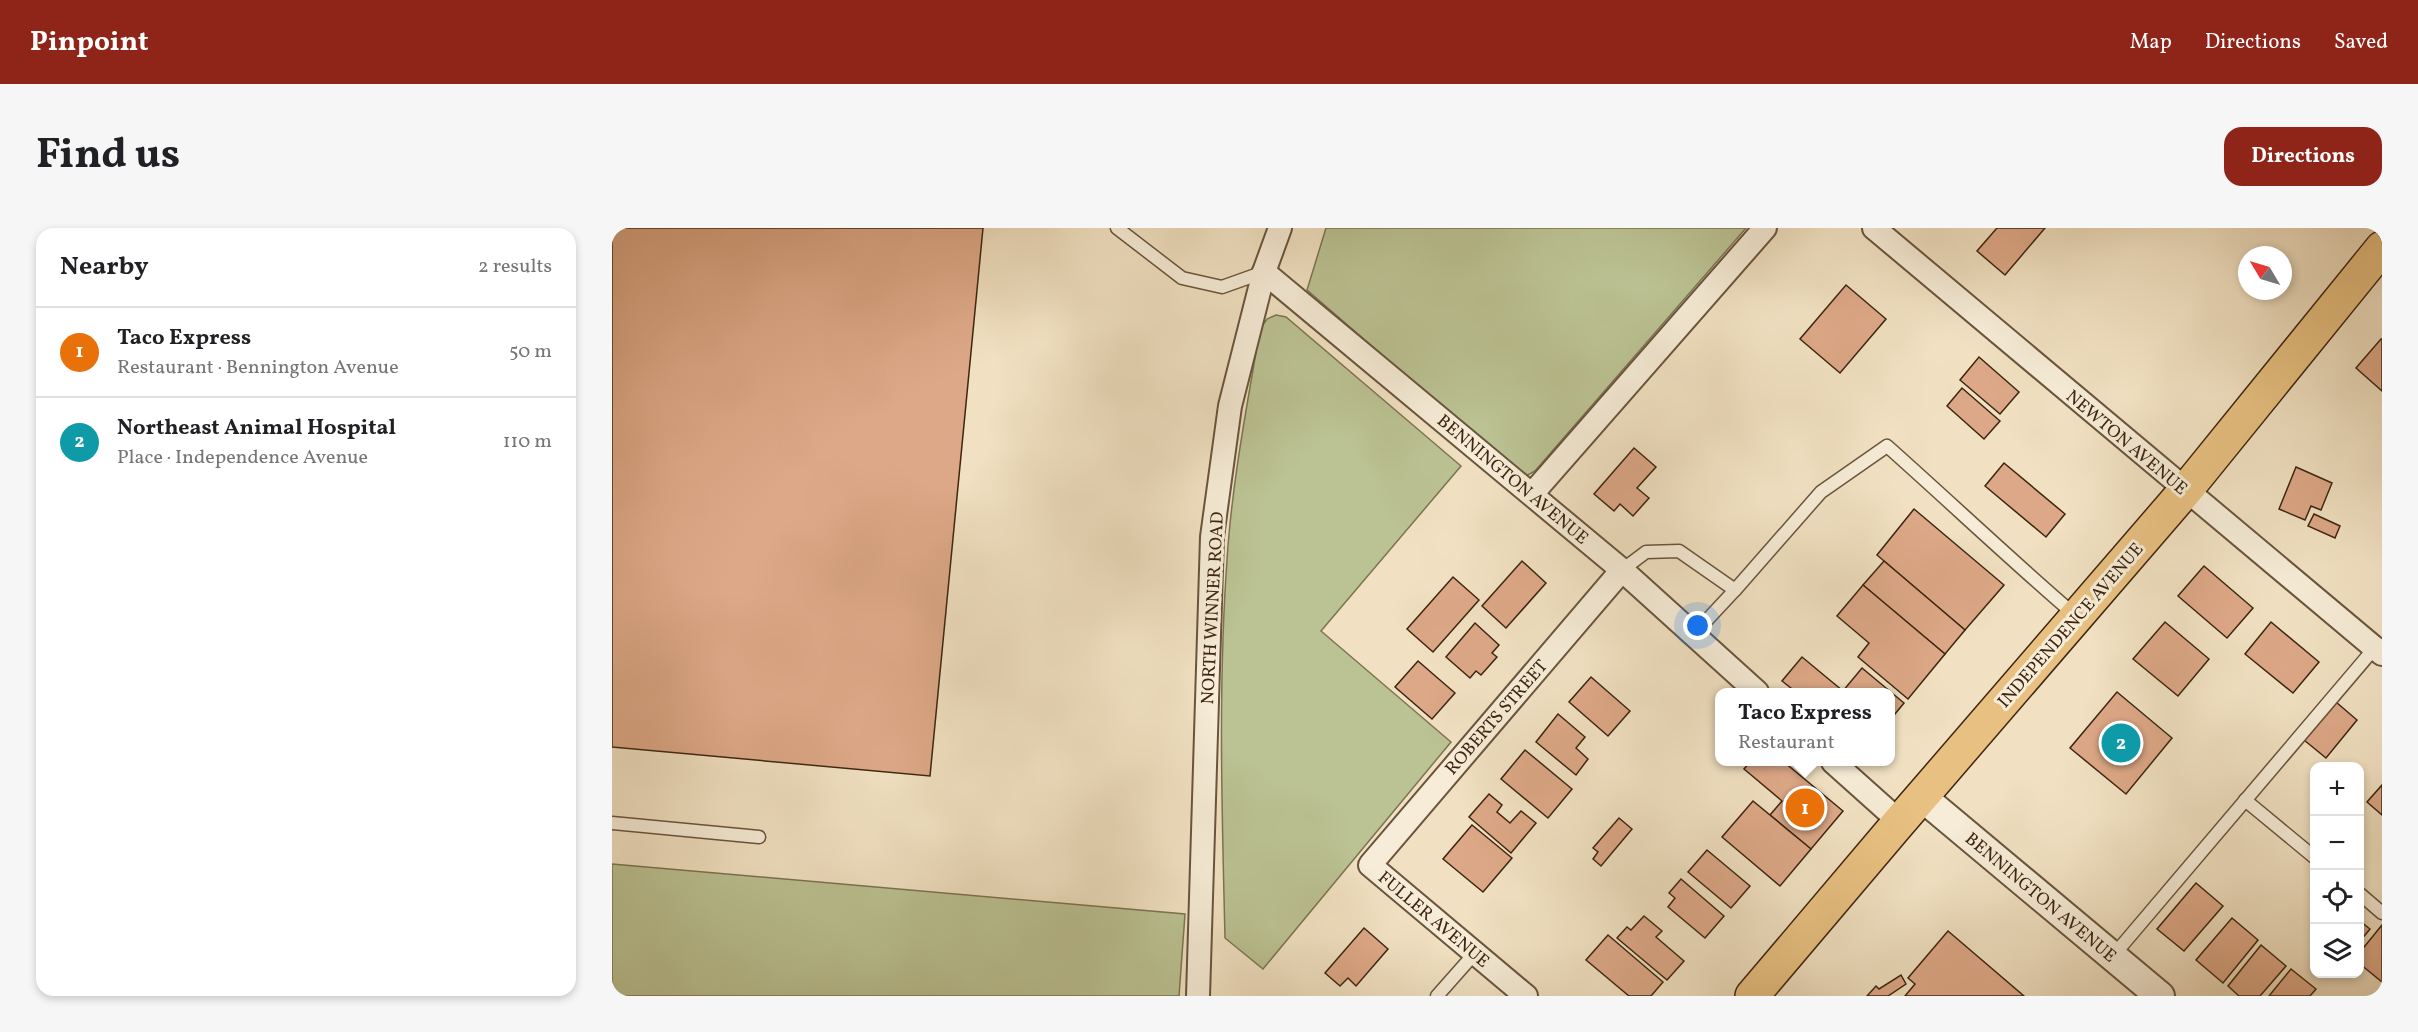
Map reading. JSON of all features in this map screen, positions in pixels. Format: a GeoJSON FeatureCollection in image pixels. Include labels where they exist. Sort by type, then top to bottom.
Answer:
{"type":"FeatureCollection","features":[{"type":"Feature","properties":{"kind":"main road","name":"INDEPENDENCE AVENUE"},"geometry":{"type":"LineString","coordinates":[[1752,996],[1899,822],[2186,491],[2382,248]]}},
{"type":"Feature","properties":{"kind":"street","name":"NORTH WINNER ROAD"},"geometry":{"type":"LineString","coordinates":[[1198,996],[1212,537],[1230,406],[1264,272],[1280,228]]}},
{"type":"Feature","properties":{"kind":"street"},"geometry":{"type":"LineString","coordinates":[[1532,494],[1765,228]]}},
{"type":"Feature","properties":{"kind":"street","name":"NEWTON AVENUE"},"geometry":{"type":"LineString","coordinates":[[1874,228],[2186,491],[2379,648]]}},
{"type":"Feature","properties":{"kind":"street","name":"BENNINGTON AVENUE"},"geometry":{"type":"LineString","coordinates":[[1264,272],[1622,570],[1751,688]]}},
{"type":"Feature","properties":{"kind":"street","name":"ROBERTS STREET"},"geometry":{"type":"LineString","coordinates":[[1370,865],[1622,570]]}},
{"type":"Feature","properties":{"kind":"street"},"geometry":{"type":"LineString","coordinates":[[1837,766],[1899,822]]}},
{"type":"Feature","properties":{"kind":"street","name":"BENNINGTON AVENUE"},"geometry":{"type":"LineString","coordinates":[[1922,797],[2160,996]]}},
{"type":"Feature","properties":{"kind":"street","name":"FULLER AVENUE"},"geometry":{"type":"LineString","coordinates":[[1370,865],[1526,996]]}},
{"type":"Feature","properties":{"kind":"lane"},"geometry":{"type":"LineString","coordinates":[[1117,228],[1182,279],[1222,287],[1264,272]]}},
{"type":"Feature","properties":{"kind":"lane"},"geometry":{"type":"LineString","coordinates":[[1693,635],[1821,492],[1887,446],[2077,617]]}},
{"type":"Feature","properties":{"kind":"lane"},"geometry":{"type":"LineString","coordinates":[[1622,570],[1646,552],[1679,551],[1735,590]]}},
{"type":"Feature","properties":{"kind":"lane"},"geometry":{"type":"LineString","coordinates":[[2112,956],[2379,648]]}},
{"type":"Feature","properties":{"kind":"lane"},"geometry":{"type":"LineString","coordinates":[[2245,800],[2310,854]]}},
{"type":"Feature","properties":{"kind":"lane"},"geometry":{"type":"LineString","coordinates":[[612,823],[759,837]]}},
{"type":"Feature","properties":{"kind":"lane"},"geometry":{"type":"LineString","coordinates":[[2364,897],[2382,913]]}},
{"type":"Feature","properties":{"kind":"lane"},"geometry":{"type":"LineString","coordinates":[[1437,996],[1475,953]]}},
{"type":"Feature","properties":{"kind":"green space"},"geometry":{"type":"Polygon","coordinates":[[[1326,228],[1746,228],[1535,471],[1528,475],[1520,474],[1307,290],[1326,228]]]}},
{"type":"Feature","properties":{"kind":"green space"},"geometry":{"type":"Polygon","coordinates":[[[1276,315],[1286,317],[1461,466],[1321,631],[1451,742],[1263,969],[1225,938],[1222,655],[1229,531],[1240,444],[1260,329],[1267,319],[1276,315]]]}},
{"type":"Feature","properties":{"kind":"green space"},"geometry":{"type":"Polygon","coordinates":[[[612,864],[1185,914],[1179,996],[612,996],[612,864]]]}},
{"type":"Feature","properties":{"kind":"building"},"geometry":{"type":"Polygon","coordinates":[[[612,228],[983,228],[930,776],[612,747],[612,228]]]}},
{"type":"Feature","properties":{"kind":"building"},"geometry":{"type":"Polygon","coordinates":[[[1997,228],[2045,228],[2005,275],[1977,251],[1997,228]]]}},
{"type":"Feature","properties":{"kind":"building"},"geometry":{"type":"Polygon","coordinates":[[[1846,285],[1886,319],[1840,373],[1800,339],[1846,285]]]}},
{"type":"Feature","properties":{"kind":"building"},"geometry":{"type":"Polygon","coordinates":[[[2382,339],[2382,391],[2356,368],[2382,339]]]}},
{"type":"Feature","properties":{"kind":"building"},"geometry":{"type":"Polygon","coordinates":[[[1979,357],[2019,392],[2000,414],[1960,380],[1979,357]]]}},
{"type":"Feature","properties":{"kind":"building"},"geometry":{"type":"Polygon","coordinates":[[[1962,388],[2000,421],[1984,439],[1947,406],[1962,388]]]}},
{"type":"Feature","properties":{"kind":"building"},"geometry":{"type":"Polygon","coordinates":[[[1634,448],[1656,467],[1637,488],[1649,498],[1633,516],[1620,504],[1614,511],[1594,494],[1634,448]]]}},
{"type":"Feature","properties":{"kind":"building"},"geometry":{"type":"Polygon","coordinates":[[[2004,463],[2065,514],[2046,537],[1985,486],[2004,463]]]}},
{"type":"Feature","properties":{"kind":"building"},"geometry":{"type":"Polygon","coordinates":[[[2296,467],[2332,483],[2321,510],[2311,506],[2305,520],[2279,509],[2296,467]]]}},
{"type":"Feature","properties":{"kind":"building"},"geometry":{"type":"Polygon","coordinates":[[[1914,509],[2004,585],[1965,630],[1877,555],[1914,509]]]}},
{"type":"Feature","properties":{"kind":"building"},"geometry":{"type":"Polygon","coordinates":[[[2314,514],[2340,526],[2335,538],[2308,526],[2314,514]]]}},
{"type":"Feature","properties":{"kind":"building"},"geometry":{"type":"Polygon","coordinates":[[[1522,561],[1546,583],[1506,628],[1482,606],[1522,561]]]}},
{"type":"Feature","properties":{"kind":"building"},"geometry":{"type":"Polygon","coordinates":[[[1884,561],[1965,630],[1945,654],[1863,585],[1884,561]]]}},
{"type":"Feature","properties":{"kind":"building"},"geometry":{"type":"Polygon","coordinates":[[[2204,566],[2253,608],[2227,638],[2178,596],[2204,566]]]}},
{"type":"Feature","properties":{"kind":"building"},"geometry":{"type":"Polygon","coordinates":[[[1453,577],[1479,600],[1433,652],[1407,629],[1453,577]]]}},
{"type":"Feature","properties":{"kind":"building"},"geometry":{"type":"Polygon","coordinates":[[[1863,585],[1945,654],[1908,699],[1858,657],[1869,643],[1837,616],[1863,585]]]}},
{"type":"Feature","properties":{"kind":"building"},"geometry":{"type":"Polygon","coordinates":[[[2165,622],[2209,659],[2178,696],[2133,659],[2165,622]]]}},
{"type":"Feature","properties":{"kind":"building"},"geometry":{"type":"Polygon","coordinates":[[[2271,622],[2319,662],[2293,693],[2245,654],[2271,622]]]}},
{"type":"Feature","properties":{"kind":"building"},"geometry":{"type":"Polygon","coordinates":[[[1475,623],[1499,645],[1492,653],[1497,657],[1481,675],[1476,671],[1470,678],[1446,657],[1475,623]]]}},
{"type":"Feature","properties":{"kind":"building"},"geometry":{"type":"Polygon","coordinates":[[[1802,657],[1839,688],[1791,688],[1782,681],[1802,657]]]}},
{"type":"Feature","properties":{"kind":"building"},"geometry":{"type":"Polygon","coordinates":[[[1418,661],[1455,693],[1432,719],[1395,687],[1418,661]]]}},
{"type":"Feature","properties":{"kind":"building"},"geometry":{"type":"Polygon","coordinates":[[[1862,668],[1886,688],[1845,688],[1862,668]]]}},
{"type":"Feature","properties":{"kind":"building"},"geometry":{"type":"Polygon","coordinates":[[[1591,677],[1630,711],[1608,736],[1569,702],[1591,677]]]}},
{"type":"Feature","properties":{"kind":"building"},"geometry":{"type":"Polygon","coordinates":[[[2117,692],[2172,738],[2126,794],[2070,748],[2117,692]]]}},
{"type":"Feature","properties":{"kind":"building"},"geometry":{"type":"Polygon","coordinates":[[[1895,696],[1904,703],[1895,714],[1895,696]]]}},
{"type":"Feature","properties":{"kind":"building"},"geometry":{"type":"Polygon","coordinates":[[[2336,702],[2357,720],[2326,758],[2304,740],[2336,702]]]}},
{"type":"Feature","properties":{"kind":"building"},"geometry":{"type":"Polygon","coordinates":[[[1558,714],[1585,737],[1576,748],[1588,759],[1576,775],[1536,742],[1558,714]]]}},
{"type":"Feature","properties":{"kind":"building"},"geometry":{"type":"Polygon","coordinates":[[[1525,750],[1572,789],[1548,818],[1501,779],[1525,750]]]}},
{"type":"Feature","properties":{"kind":"building"},"geometry":{"type":"Polygon","coordinates":[[[1747,766],[1789,766],[1843,811],[1811,849],[1770,815],[1782,801],[1744,769],[1747,766]]]}},
{"type":"Feature","properties":{"kind":"building"},"geometry":{"type":"Polygon","coordinates":[[[2382,785],[2382,815],[2367,802],[2382,785]]]}},
{"type":"Feature","properties":{"kind":"building"},"geometry":{"type":"Polygon","coordinates":[[[1489,794],[1502,805],[1497,812],[1510,823],[1521,811],[1536,823],[1511,853],[1469,817],[1489,794]]]}},
{"type":"Feature","properties":{"kind":"building"},"geometry":{"type":"Polygon","coordinates":[[[1753,801],[1811,849],[1780,886],[1722,837],[1753,801]]]}},
{"type":"Feature","properties":{"kind":"building"},"geometry":{"type":"Polygon","coordinates":[[[1619,818],[1632,829],[1601,866],[1593,859],[1598,852],[1593,848],[1619,818]]]}},
{"type":"Feature","properties":{"kind":"building"},"geometry":{"type":"Polygon","coordinates":[[[1472,825],[1512,858],[1483,892],[1443,859],[1472,825]]]}},
{"type":"Feature","properties":{"kind":"building"},"geometry":{"type":"Polygon","coordinates":[[[1707,850],[1750,886],[1731,908],[1688,872],[1707,850]]]}},
{"type":"Feature","properties":{"kind":"building"},"geometry":{"type":"Polygon","coordinates":[[[1681,879],[1724,916],[1705,938],[1668,907],[1675,898],[1669,893],[1681,879]]]}},
{"type":"Feature","properties":{"kind":"building"},"geometry":{"type":"Polygon","coordinates":[[[2196,883],[2223,906],[2184,951],[2157,929],[2196,883]]]}},
{"type":"Feature","properties":{"kind":"building"},"geometry":{"type":"Polygon","coordinates":[[[1644,916],[1662,931],[1656,937],[1684,961],[1667,980],[1617,938],[1627,927],[1631,930],[1644,916]]]}},
{"type":"Feature","properties":{"kind":"building"},"geometry":{"type":"Polygon","coordinates":[[[2232,918],[2258,940],[2223,983],[2196,960],[2232,918]]]}},
{"type":"Feature","properties":{"kind":"building"},"geometry":{"type":"Polygon","coordinates":[[[2364,924],[2370,929],[2364,936],[2364,924]]]}},
{"type":"Feature","properties":{"kind":"building"},"geometry":{"type":"Polygon","coordinates":[[[2382,925],[2382,982],[2364,967],[2364,947],[2382,925]]]}},
{"type":"Feature","properties":{"kind":"building"},"geometry":{"type":"Polygon","coordinates":[[[1364,928],[1388,949],[1356,986],[1348,978],[1340,986],[1325,973],[1364,928]]]}},
{"type":"Feature","properties":{"kind":"building"},"geometry":{"type":"Polygon","coordinates":[[[1948,931],[2024,996],[1905,996],[1915,984],[1908,978],[1948,931]]]}},
{"type":"Feature","properties":{"kind":"building"},"geometry":{"type":"Polygon","coordinates":[[[1608,935],[1663,982],[1651,996],[1629,996],[1586,960],[1608,935]]]}},
{"type":"Feature","properties":{"kind":"building"},"geometry":{"type":"Polygon","coordinates":[[[2261,945],[2286,966],[2260,996],[2239,996],[2228,986],[2261,945]]]}},
{"type":"Feature","properties":{"kind":"building"},"geometry":{"type":"Polygon","coordinates":[[[2291,969],[2316,989],[2310,996],[2269,996],[2291,969]]]}},
{"type":"Feature","properties":{"kind":"building"},"geometry":{"type":"Polygon","coordinates":[[[1901,975],[1906,984],[1888,996],[1867,996],[1876,986],[1879,989],[1901,975]]]}},
{"type":"Feature","properties":{"kind":"place","name":"Northeast Animal Hospital"},"geometry":{"type":"Point","coordinates":[2121,743]}},
{"type":"Feature","properties":{"kind":"place","name":"Taco Express"},"geometry":{"type":"Point","coordinates":[1805,808]}}]}
